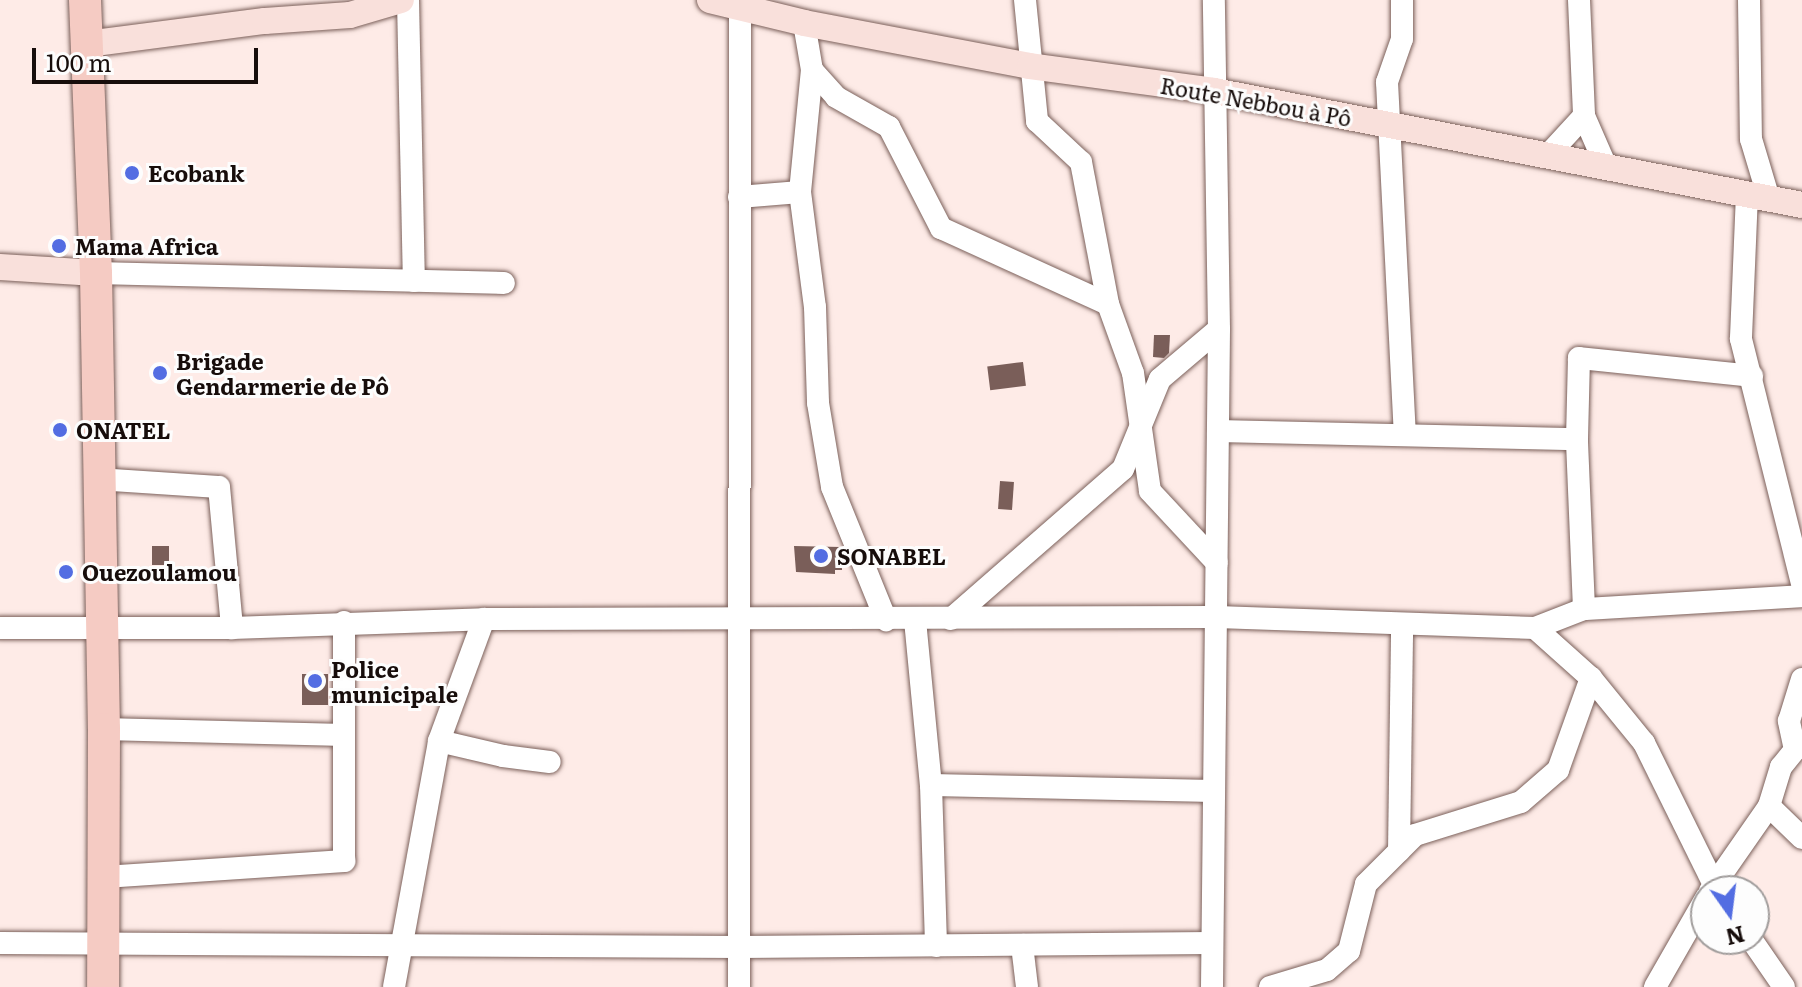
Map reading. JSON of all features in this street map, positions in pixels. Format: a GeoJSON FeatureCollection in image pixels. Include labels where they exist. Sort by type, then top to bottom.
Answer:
{"type":"FeatureCollection","features":[{"type":"Feature","properties":{"kind":"highway"},"geometry":{"type":"LineString","coordinates":[[85,0],[96,273],[97,479],[104,729],[103,987]]}},
{"type":"Feature","properties":{"kind":"main road"},"geometry":{"type":"LineString","coordinates":[[87,44],[266,11],[350,15],[401,0]]}},
{"type":"Feature","properties":{"kind":"main road","name":"Route Nebbou à Pô"},"geometry":{"type":"LineString","coordinates":[[710,0],[740,3],[804,23],[1030,66],[1214,91],[1800,203]]}},
{"type":"Feature","properties":{"kind":"main road"},"geometry":{"type":"LineString","coordinates":[[0,267],[96,273]]}},
{"type":"Feature","properties":{"kind":"street"},"geometry":{"type":"LineString","coordinates":[[408,0],[414,281]]}},
{"type":"Feature","properties":{"kind":"street"},"geometry":{"type":"LineString","coordinates":[[1025,0],[1037,121],[1081,162],[1108,304],[1133,373],[1150,491],[1217,563]]}},
{"type":"Feature","properties":{"kind":"street"},"geometry":{"type":"LineString","coordinates":[[1212,987],[1219,329],[1214,0]]}},
{"type":"Feature","properties":{"kind":"street"},"geometry":{"type":"LineString","coordinates":[[1402,0],[1402,39],[1387,82],[1405,435]]}},
{"type":"Feature","properties":{"kind":"street"},"geometry":{"type":"LineString","coordinates":[[1579,0],[1584,116],[1605,164]]}},
{"type":"Feature","properties":{"kind":"street"},"geometry":{"type":"LineString","coordinates":[[1749,0],[1751,139],[1758,197],[1741,339],[1802,583]]}},
{"type":"Feature","properties":{"kind":"street"},"geometry":{"type":"LineString","coordinates":[[739,987],[740,3]]}},
{"type":"Feature","properties":{"kind":"street"},"geometry":{"type":"LineString","coordinates":[[804,23],[812,70],[800,192],[815,307],[818,403],[832,487],[886,620]]}},
{"type":"Feature","properties":{"kind":"street"},"geometry":{"type":"LineString","coordinates":[[812,70],[836,97],[889,127],[941,228],[1108,304]]}},
{"type":"Feature","properties":{"kind":"street"},"geometry":{"type":"LineString","coordinates":[[1549,154],[1584,116]]}},
{"type":"Feature","properties":{"kind":"street"},"geometry":{"type":"LineString","coordinates":[[739,197],[800,192]]}},
{"type":"Feature","properties":{"kind":"street"},"geometry":{"type":"LineString","coordinates":[[96,273],[504,283]]}},
{"type":"Feature","properties":{"kind":"street"},"geometry":{"type":"LineString","coordinates":[[951,619],[1123,469],[1140,434],[1160,379],[1219,329]]}},
{"type":"Feature","properties":{"kind":"street"},"geometry":{"type":"LineString","coordinates":[[1584,609],[1577,439],[1579,358],[1752,376]]}},
{"type":"Feature","properties":{"kind":"street"},"geometry":{"type":"LineString","coordinates":[[1218,431],[1577,439]]}},
{"type":"Feature","properties":{"kind":"street"},"geometry":{"type":"LineString","coordinates":[[97,479],[219,487],[232,628]]}},
{"type":"Feature","properties":{"kind":"street"},"geometry":{"type":"LineString","coordinates":[[0,628],[232,628],[484,619],[1217,617],[1402,627],[1535,628],[1584,609],[1802,596]]}},
{"type":"Feature","properties":{"kind":"street"},"geometry":{"type":"LineString","coordinates":[[394,987],[439,741],[484,619]]}},
{"type":"Feature","properties":{"kind":"street"},"geometry":{"type":"LineString","coordinates":[[915,620],[931,785],[936,946]]}},
{"type":"Feature","properties":{"kind":"street"},"geometry":{"type":"LineString","coordinates":[[104,877],[344,861],[344,622]]}},
{"type":"Feature","properties":{"kind":"street"},"geometry":{"type":"LineString","coordinates":[[1399,851],[1402,627]]}},
{"type":"Feature","properties":{"kind":"street"},"geometry":{"type":"LineString","coordinates":[[1535,628],[1591,678],[1644,743],[1704,875]]}},
{"type":"Feature","properties":{"kind":"street"},"geometry":{"type":"LineString","coordinates":[[1270,987],[1327,970],[1349,951],[1366,884],[1415,835],[1521,802],[1558,770],[1591,678]]}},
{"type":"Feature","properties":{"kind":"street"},"geometry":{"type":"LineString","coordinates":[[1722,875],[1769,806],[1781,767],[1798,746],[1789,721],[1802,679]]}},
{"type":"Feature","properties":{"kind":"street"},"geometry":{"type":"LineString","coordinates":[[104,729],[344,735]]}},
{"type":"Feature","properties":{"kind":"street"},"geometry":{"type":"LineString","coordinates":[[439,741],[503,756],[550,762]]}},
{"type":"Feature","properties":{"kind":"street"},"geometry":{"type":"LineString","coordinates":[[931,785],[1214,791]]}},
{"type":"Feature","properties":{"kind":"street"},"geometry":{"type":"LineString","coordinates":[[1769,806],[1802,838]]}},
{"type":"Feature","properties":{"kind":"street"},"geometry":{"type":"LineString","coordinates":[[1655,987],[1690,927]]}},
{"type":"Feature","properties":{"kind":"street"},"geometry":{"type":"LineString","coordinates":[[0,943],[740,947],[1211,943]]}},
{"type":"Feature","properties":{"kind":"street"},"geometry":{"type":"LineString","coordinates":[[1022,945],[1027,987]]}},
{"type":"Feature","properties":{"kind":"street"},"geometry":{"type":"LineString","coordinates":[[1762,955],[1784,987]]}},
{"type":"Feature","properties":{"kind":"building"},"geometry":{"type":"Polygon","coordinates":[[[1154,335],[1170,335],[1169,353],[1164,358],[1153,357],[1154,335]]]}},
{"type":"Feature","properties":{"kind":"building"},"geometry":{"type":"Polygon","coordinates":[[[1023,362],[1026,386],[990,390],[987,366],[1023,362]]]}},
{"type":"Feature","properties":{"kind":"building"},"geometry":{"type":"Polygon","coordinates":[[[1000,481],[1014,482],[1012,510],[998,509],[1000,481]]]}},
{"type":"Feature","properties":{"kind":"building"},"geometry":{"type":"Polygon","coordinates":[[[152,546],[169,546],[169,565],[152,565],[152,546]]]}},
{"type":"Feature","properties":{"kind":"building"},"geometry":{"type":"Polygon","coordinates":[[[794,546],[841,547],[842,570],[835,570],[835,574],[796,572],[794,546]]]}},
{"type":"Feature","properties":{"kind":"building"},"geometry":{"type":"Polygon","coordinates":[[[302,674],[328,674],[328,705],[302,705],[302,674]]]}},
{"type":"Feature","properties":{"kind":"place","name":"Ecobank"},"geometry":{"type":"Point","coordinates":[132,173]}},
{"type":"Feature","properties":{"kind":"place","name":"Mama Africa"},"geometry":{"type":"Point","coordinates":[59,246]}},
{"type":"Feature","properties":{"kind":"place","name":"Brigade Gendarmerie de Pô"},"geometry":{"type":"Point","coordinates":[160,373]}},
{"type":"Feature","properties":{"kind":"place","name":"ONATEL"},"geometry":{"type":"Point","coordinates":[60,430]}},
{"type":"Feature","properties":{"kind":"place","name":"SONABEL"},"geometry":{"type":"Point","coordinates":[821,556]}},
{"type":"Feature","properties":{"kind":"place","name":"Ouezoulamou"},"geometry":{"type":"Point","coordinates":[66,572]}},
{"type":"Feature","properties":{"kind":"place","name":"Police municipale"},"geometry":{"type":"Point","coordinates":[315,681]}}]}
